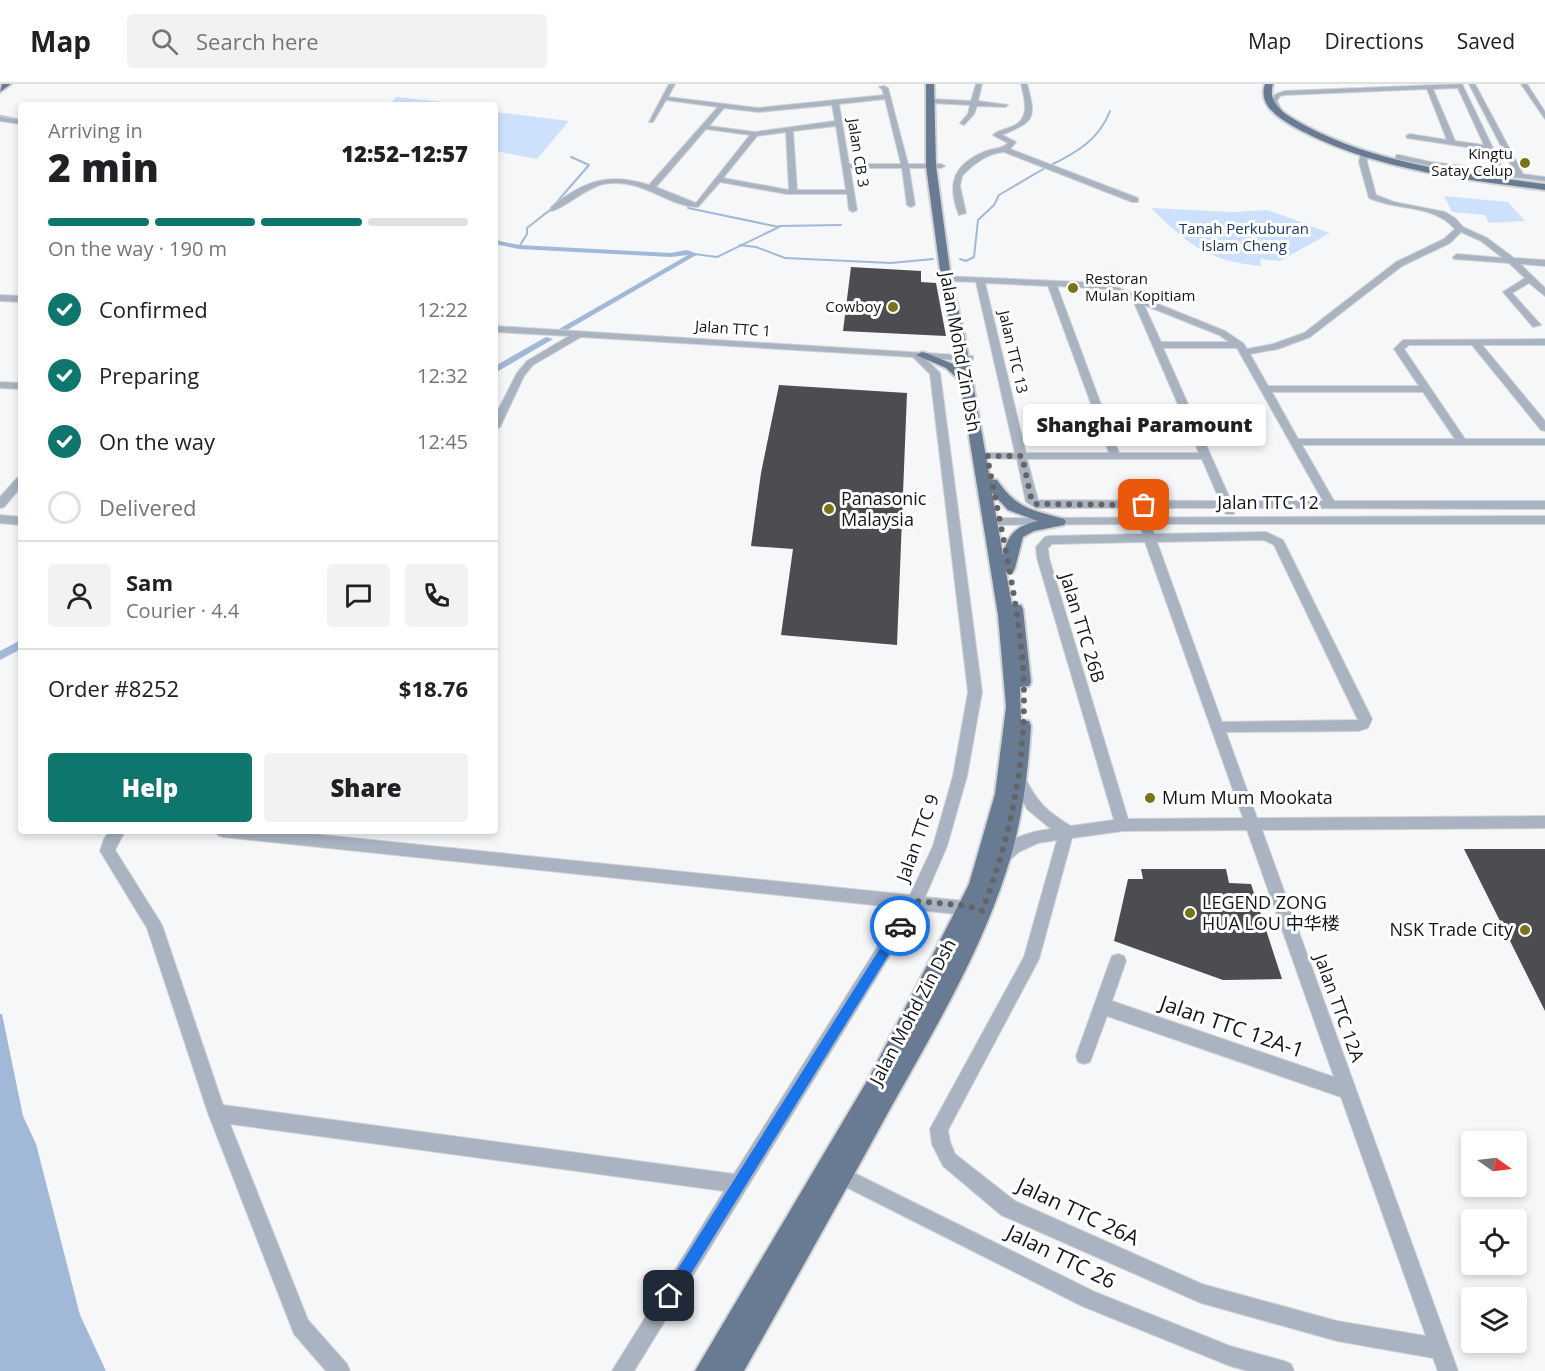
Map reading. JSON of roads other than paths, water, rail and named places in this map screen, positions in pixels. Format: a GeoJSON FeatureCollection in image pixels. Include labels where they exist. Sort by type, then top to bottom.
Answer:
{"type":"FeatureCollection","features":[{"type":"Feature","properties":{"kind":"main road"},"geometry":{"type":"LineString","coordinates":[[0,90],[7,84]]}},
{"type":"Feature","properties":{"kind":"main road","name":"Jalan Mohd Zin Dsh"},"geometry":{"type":"LineString","coordinates":[[930,84],[936,101]]}},
{"type":"Feature","properties":{"kind":"main road","name":"Jalan Mohd Zin Dsh"},"geometry":{"type":"LineString","coordinates":[[707,1371],[784,1258],[918,1036],[999,860],[1008,833],[1019,780],[1024,708],[1017,615],[966,380],[966,358],[959,338],[936,166],[937,84]]}},
{"type":"Feature","properties":{"kind":"main road"},"geometry":{"type":"LineString","coordinates":[[1270,84],[1266,90],[1267,97],[1281,115],[1311,132],[1364,154],[1424,170],[1503,177],[1545,187]]}},
{"type":"Feature","properties":{"kind":"main road","name":"Jalan Mohd Zin Dsh"},"geometry":{"type":"LineString","coordinates":[[951,278],[992,483],[1014,707],[1004,794],[981,876],[975,909]]}},
{"type":"Feature","properties":{"kind":"main road"},"geometry":{"type":"LineString","coordinates":[[919,355],[946,350],[959,338]]}},
{"type":"Feature","properties":{"kind":"main road"},"geometry":{"type":"LineString","coordinates":[[919,355],[950,365],[966,380]]}},
{"type":"Feature","properties":{"kind":"main road"},"geometry":{"type":"LineString","coordinates":[[992,483],[1001,498],[1013,508],[1059,522]]}},
{"type":"Feature","properties":{"kind":"main road"},"geometry":{"type":"LineString","coordinates":[[1008,568],[1011,548],[1018,532],[1023,528],[1059,522]]}},
{"type":"Feature","properties":{"kind":"main road","name":"Jalan Mohd Zin Dsh"},"geometry":{"type":"LineString","coordinates":[[730,1371],[784,1258]]}},
{"type":"Feature","properties":{"kind":"street"},"geometry":{"type":"LineString","coordinates":[[651,121],[672,84]]}},
{"type":"Feature","properties":{"kind":"street"},"geometry":{"type":"LineString","coordinates":[[964,123],[970,119],[979,84]]}},
{"type":"Feature","properties":{"kind":"street"},"geometry":{"type":"LineString","coordinates":[[1005,150],[1012,142],[997,135],[1022,124],[1030,110],[1024,84]]}},
{"type":"Feature","properties":{"kind":"street"},"geometry":{"type":"LineString","coordinates":[[1270,84],[1280,90],[1292,92]]}},
{"type":"Feature","properties":{"kind":"street"},"geometry":{"type":"LineString","coordinates":[[1290,84],[1292,92]]}},
{"type":"Feature","properties":{"kind":"street"},"geometry":{"type":"LineString","coordinates":[[1472,84],[1520,175]]}},
{"type":"Feature","properties":{"kind":"street"},"geometry":{"type":"LineString","coordinates":[[1524,84],[1545,117]]}},
{"type":"Feature","properties":{"kind":"street"},"geometry":{"type":"LineString","coordinates":[[1281,115],[1274,104],[1274,99],[1281,94],[1292,92],[1459,85],[1503,177]]}},
{"type":"Feature","properties":{"kind":"street"},"geometry":{"type":"LineString","coordinates":[[882,87],[885,88],[906,165],[911,205]]}},
{"type":"Feature","properties":{"kind":"street"},"geometry":{"type":"LineString","coordinates":[[1429,87],[1453,144]]}},
{"type":"Feature","properties":{"kind":"street"},"geometry":{"type":"LineString","coordinates":[[664,99],[764,110],[887,97]]}},
{"type":"Feature","properties":{"kind":"street","name":"Jalan CB 3"},"geometry":{"type":"LineString","coordinates":[[835,101],[853,210]]}},
{"type":"Feature","properties":{"kind":"street"},"geometry":{"type":"LineString","coordinates":[[936,101],[1005,105]]}},
{"type":"Feature","properties":{"kind":"street"},"geometry":{"type":"LineString","coordinates":[[652,187],[722,106]]}},
{"type":"Feature","properties":{"kind":"street"},"geometry":{"type":"LineString","coordinates":[[0,119],[18,122]]}},
{"type":"Feature","properties":{"kind":"street"},"geometry":{"type":"LineString","coordinates":[[704,127],[755,134],[839,123]]}},
{"type":"Feature","properties":{"kind":"street"},"geometry":{"type":"LineString","coordinates":[[789,130],[793,192]]}},
{"type":"Feature","properties":{"kind":"street"},"geometry":{"type":"LineString","coordinates":[[554,209],[571,195],[600,181],[627,181],[652,187],[695,206],[700,204],[755,134]]}},
{"type":"Feature","properties":{"kind":"street"},"geometry":{"type":"LineString","coordinates":[[1410,136],[1489,148]]}},
{"type":"Feature","properties":{"kind":"street"},"geometry":{"type":"LineString","coordinates":[[962,213],[956,186],[958,175],[990,152],[1005,150],[1135,200]]}},
{"type":"Feature","properties":{"kind":"street"},"geometry":{"type":"LineString","coordinates":[[1364,154],[1363,162],[1372,196],[1434,212],[1454,222],[1460,229],[1477,234],[1509,259],[1545,293]]}},
{"type":"Feature","properties":{"kind":"street"},"geometry":{"type":"LineString","coordinates":[[1400,157],[1503,177],[1520,175],[1545,179]]}},
{"type":"Feature","properties":{"kind":"street"},"geometry":{"type":"LineString","coordinates":[[847,166],[936,166]]}},
{"type":"Feature","properties":{"kind":"street"},"geometry":{"type":"LineString","coordinates":[[719,180],[793,192],[850,192]]}},
{"type":"Feature","properties":{"kind":"street"},"geometry":{"type":"LineString","coordinates":[[1158,345],[1275,347],[1307,334],[1399,264],[1447,241],[1460,229]]}},
{"type":"Feature","properties":{"kind":"street"},"geometry":{"type":"LineString","coordinates":[[1457,257],[1545,263]]}},
{"type":"Feature","properties":{"kind":"street"},"geometry":{"type":"LineString","coordinates":[[951,278],[1106,286],[1222,333],[1242,348],[1331,506]]}},
{"type":"Feature","properties":{"kind":"street","name":"Jalan TTC 13"},"geometry":{"type":"LineString","coordinates":[[980,279],[1032,502],[1041,506],[1227,505]]}},
{"type":"Feature","properties":{"kind":"street"},"geometry":{"type":"LineString","coordinates":[[1530,279],[1508,292],[1536,325]]}},
{"type":"Feature","properties":{"kind":"street"},"geometry":{"type":"LineString","coordinates":[[1051,282],[1115,456]]}},
{"type":"Feature","properties":{"kind":"street"},"geometry":{"type":"LineString","coordinates":[[1136,297],[1234,522]]}},
{"type":"Feature","properties":{"kind":"street"},"geometry":{"type":"LineString","coordinates":[[0,298],[18,299]]}},
{"type":"Feature","properties":{"kind":"street","name":"Jalan TTC 1"},"geometry":{"type":"LineString","coordinates":[[498,329],[966,358]]}},
{"type":"Feature","properties":{"kind":"street"},"geometry":{"type":"LineString","coordinates":[[498,421],[520,375],[530,363],[580,334]]}},
{"type":"Feature","properties":{"kind":"street"},"geometry":{"type":"LineString","coordinates":[[1462,442],[1399,349],[1401,345],[1406,342],[1545,342]]}},
{"type":"Feature","properties":{"kind":"street"},"geometry":{"type":"LineString","coordinates":[[1475,342],[1545,428]]}},
{"type":"Feature","properties":{"kind":"street","name":"Jalan TTC 9"},"geometry":{"type":"LineString","coordinates":[[622,1371],[915,901],[940,846],[957,786],[975,692],[935,373],[919,355]]}},
{"type":"Feature","properties":{"kind":"street"},"geometry":{"type":"LineString","coordinates":[[0,385],[18,386]]}},
{"type":"Feature","properties":{"kind":"street"},"geometry":{"type":"LineString","coordinates":[[1265,389],[1426,389]]}},
{"type":"Feature","properties":{"kind":"street"},"geometry":{"type":"LineString","coordinates":[[1295,442],[1545,442]]}},
{"type":"Feature","properties":{"kind":"street"},"geometry":{"type":"LineString","coordinates":[[987,456],[1206,456]]}},
{"type":"Feature","properties":{"kind":"street"},"geometry":{"type":"LineString","coordinates":[[0,504],[18,483]]}},
{"type":"Feature","properties":{"kind":"street"},"geometry":{"type":"LineString","coordinates":[[1227,505],[1545,506]]}},
{"type":"Feature","properties":{"kind":"street"},"geometry":{"type":"LineString","coordinates":[[0,519],[18,521]]}},
{"type":"Feature","properties":{"kind":"street","name":"Jalan TTC 12"},"geometry":{"type":"LineString","coordinates":[[995,522],[1545,520]]}},
{"type":"Feature","properties":{"kind":"street","name":"Jalan TTC 12A"},"geometry":{"type":"LineString","coordinates":[[1144,522],[1448,1371]]}},
{"type":"Feature","properties":{"kind":"street"},"geometry":{"type":"LineString","coordinates":[[1150,538],[1266,536],[1279,543],[1365,719],[1363,724],[1358,726],[1217,726]]}},
{"type":"Feature","properties":{"kind":"street","name":"Jalan TTC 26B"},"geometry":{"type":"LineString","coordinates":[[1123,825],[1042,558],[1042,547],[1049,540],[1150,538]]}},
{"type":"Feature","properties":{"kind":"street"},"geometry":{"type":"LineString","coordinates":[[1019,780],[1026,800],[1033,809],[1067,831]]}},
{"type":"Feature","properties":{"kind":"street"},"geometry":{"type":"LineString","coordinates":[[999,860],[1026,841],[1067,831],[1123,825],[1545,822]]}},
{"type":"Feature","properties":{"kind":"street","name":"Jalan TTC 26A"},"geometry":{"type":"LineString","coordinates":[[1067,831],[1030,959],[939,1129],[940,1144],[949,1160],[1008,1208],[1201,1293],[1336,1331],[1440,1349]]}},
{"type":"Feature","properties":{"kind":"street"},"geometry":{"type":"LineString","coordinates":[[116,834],[109,843],[107,851],[154,925],[218,1113],[301,1328],[340,1371]]}},
{"type":"Feature","properties":{"kind":"street"},"geometry":{"type":"LineString","coordinates":[[280,834],[975,909]]}},
{"type":"Feature","properties":{"kind":"street"},"geometry":{"type":"LineString","coordinates":[[1084,1056],[1118,961]]}},
{"type":"Feature","properties":{"kind":"street","name":"Jalan TTC 12A-1"},"geometry":{"type":"LineString","coordinates":[[1102,1006],[1347,1090]]}},
{"type":"Feature","properties":{"kind":"street"},"geometry":{"type":"LineString","coordinates":[[218,1113],[740,1184]]}},
{"type":"Feature","properties":{"kind":"street","name":"Jalan TTC 26"},"geometry":{"type":"LineString","coordinates":[[834,1172],[1089,1299],[1230,1356],[1284,1371]]}},
{"type":"Feature","properties":{"kind":"waterway"},"geometry":{"type":"LineString","coordinates":[[1049,166],[1093,138],[1110,111]]}},
{"type":"Feature","properties":{"kind":"waterway"},"geometry":{"type":"LineString","coordinates":[[0,116],[18,119]]}},
{"type":"Feature","properties":{"kind":"waterway"},"geometry":{"type":"LineString","coordinates":[[519,247],[527,234],[527,228],[550,210],[589,165],[571,157]]}},
{"type":"Feature","properties":{"kind":"waterway"},"geometry":{"type":"LineString","coordinates":[[960,259],[966,261],[974,257],[978,220],[994,205],[999,195],[1045,168]]}},
{"type":"Feature","properties":{"kind":"waterway"},"geometry":{"type":"LineString","coordinates":[[688,208],[779,227],[741,245]]}},
{"type":"Feature","properties":{"kind":"waterway"},"geometry":{"type":"LineString","coordinates":[[779,226],[841,225]]}},
{"type":"Feature","properties":{"kind":"waterway"},"geometry":{"type":"LineString","coordinates":[[498,243],[519,247],[671,255],[687,252],[694,254],[562,331]]}},
{"type":"Feature","properties":{"kind":"waterway"},"geometry":{"type":"LineString","coordinates":[[694,254],[717,257],[741,245]]}},
{"type":"Feature","properties":{"kind":"waterway"},"geometry":{"type":"LineString","coordinates":[[741,245],[756,247],[785,258],[891,263],[933,259]]}},
{"type":"Feature","properties":{"kind":"waterway"},"geometry":{"type":"LineString","coordinates":[[498,368],[549,339]]}},
{"type":"Feature","properties":{"kind":"waterway"},"geometry":{"type":"LineString","coordinates":[[0,656],[18,646]]}},
{"type":"Feature","properties":{"kind":"place","name":"Kingtu Satay Celup"},"geometry":{"type":"Point","coordinates":[1525,163]}},
{"type":"Feature","properties":{"kind":"place","name":"Restoran Mulan Kopitiam"},"geometry":{"type":"Point","coordinates":[1073,288]}},
{"type":"Feature","properties":{"kind":"place","name":"Cowboy"},"geometry":{"type":"Point","coordinates":[893,307]}},
{"type":"Feature","properties":{"kind":"place","name":"Shanghai Paramount"},"geometry":{"type":"Point","coordinates":[1144,505]}},
{"type":"Feature","properties":{"kind":"place","name":"Panasonic Malaysia"},"geometry":{"type":"Point","coordinates":[829,509]}},
{"type":"Feature","properties":{"kind":"place","name":"Mum Mum Mookata"},"geometry":{"type":"Point","coordinates":[1150,798]}},
{"type":"Feature","properties":{"kind":"place","name":"LEGEND ZONG HUA LOU 中华楼"},"geometry":{"type":"Point","coordinates":[1190,913]}},
{"type":"Feature","properties":{"kind":"place","name":"NSK Trade City"},"geometry":{"type":"Point","coordinates":[1525,930]}},
{"type":"Feature","properties":{"kind":"park label","name":"Tanah Perkuburan Islam Cheng"},"geometry":{"type":"Point","coordinates":[1244,238]}}]}
